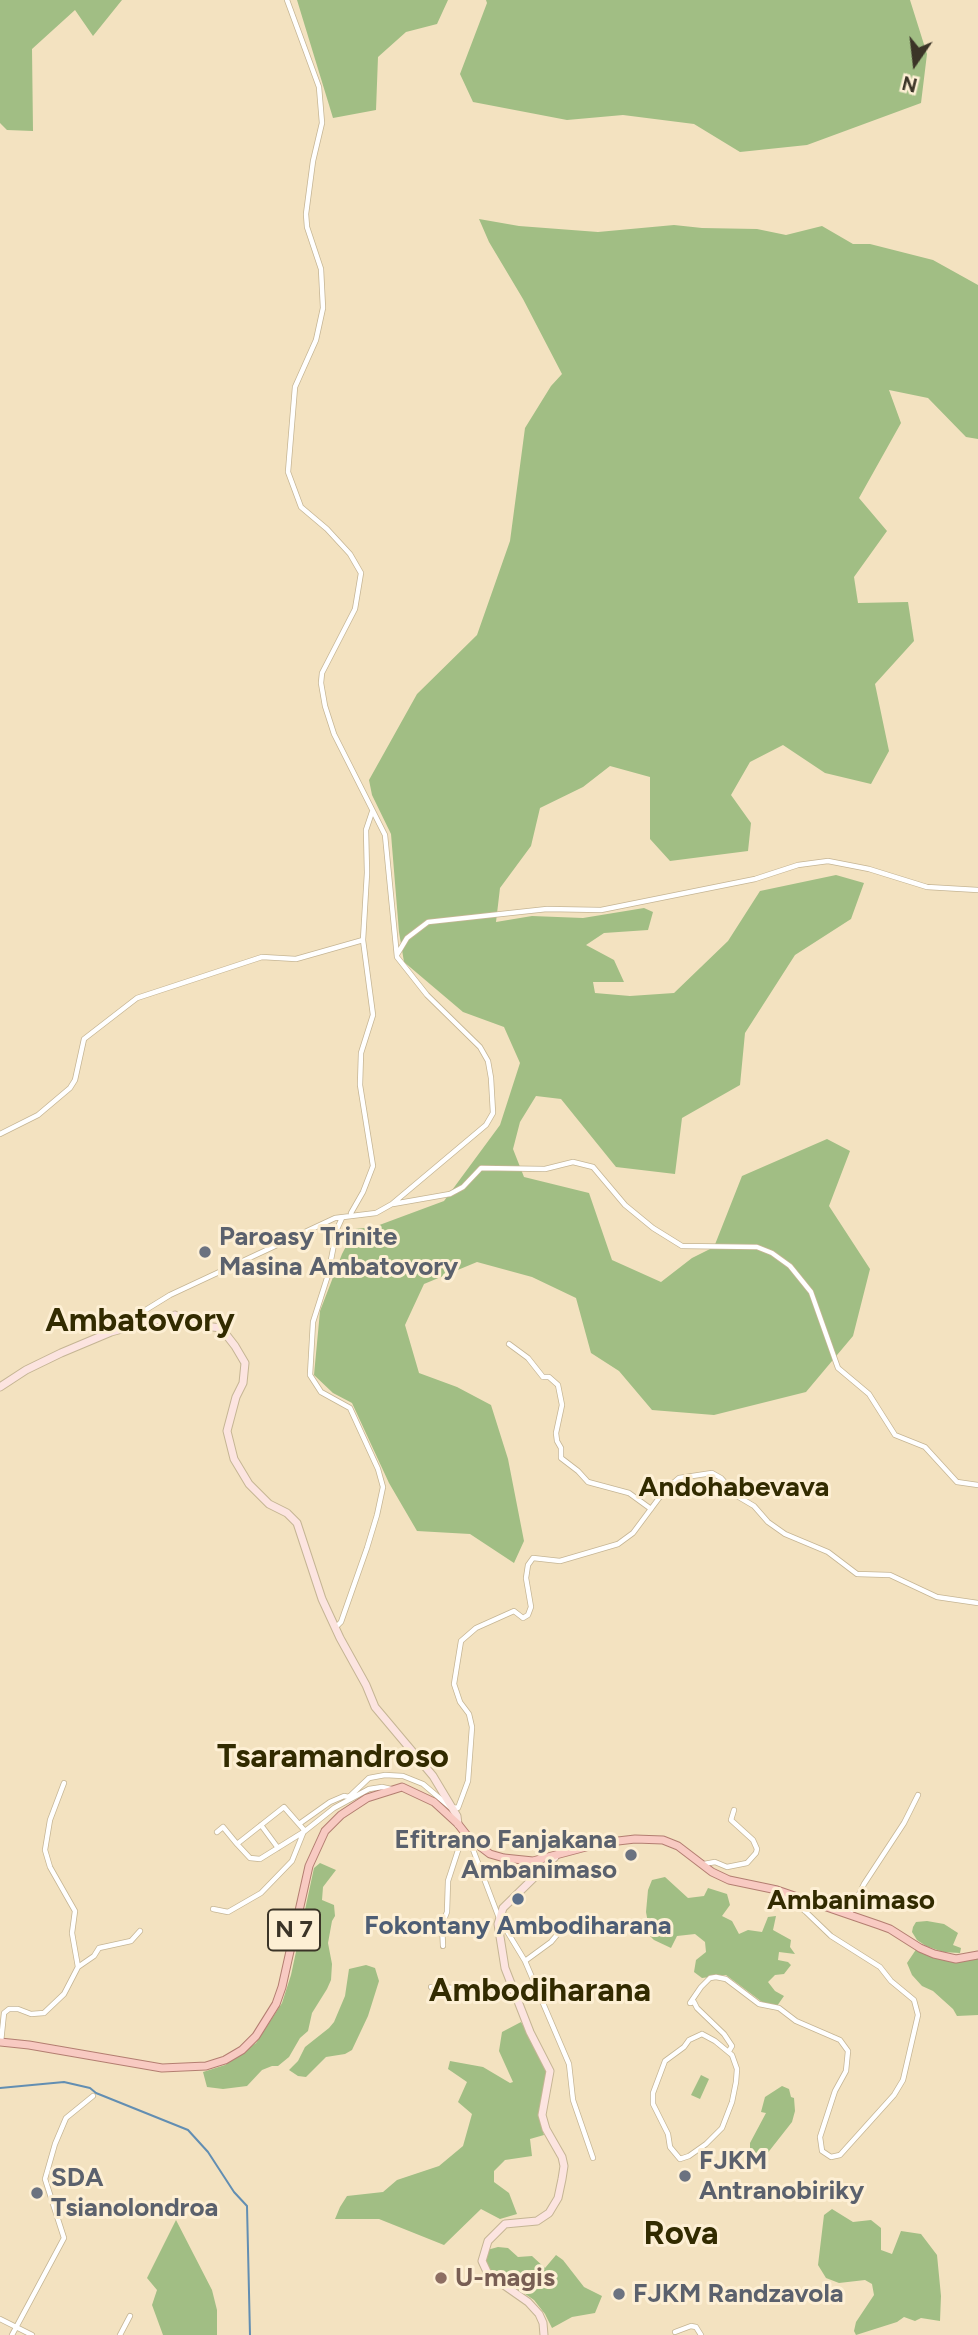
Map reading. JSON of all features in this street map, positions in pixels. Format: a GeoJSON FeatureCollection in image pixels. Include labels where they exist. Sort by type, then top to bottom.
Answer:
{"type":"FeatureCollection","features":[{"type":"Feature","properties":{"kind":"main road"},"geometry":{"type":"LineString","coordinates":[[392,1790],[402,1787],[448,1809],[466,1835],[490,1854],[504,1858],[533,1861],[601,1843],[653,1839],[678,1846],[712,1872],[729,1880],[777,1889],[849,1914],[890,1929],[934,1954],[956,1959],[978,1955]]}},
{"type":"Feature","properties":{"kind":"main road","name":"N 7"},"geometry":{"type":"LineString","coordinates":[[0,2042],[171,2069],[206,2066],[225,2060],[242,2050],[256,2036],[279,1996],[306,1876],[315,1848],[325,1831],[341,1815],[379,1793],[392,1790]]}},
{"type":"Feature","properties":{"kind":"street"},"geometry":{"type":"LineString","coordinates":[[287,0],[319,87],[322,123],[313,161],[306,214],[307,227],[321,269],[323,308],[316,340],[295,387],[288,472],[301,507],[350,554],[361,573],[355,609],[322,673],[325,706],[334,734],[385,835],[397,957],[428,995],[480,1047],[488,1061],[494,1106],[486,1125],[392,1204],[376,1213],[351,1214],[342,1219],[337,1229],[328,1275],[313,1322],[310,1375],[321,1392],[350,1408],[378,1469],[383,1487],[364,1557],[341,1622],[336,1627]]}},
{"type":"Feature","properties":{"kind":"street"},"geometry":{"type":"LineString","coordinates":[[351,1214],[373,1166],[360,1084],[361,1053],[373,1015],[363,940],[368,873],[366,830],[373,811]]}},
{"type":"Feature","properties":{"kind":"street"},"geometry":{"type":"LineString","coordinates":[[397,957],[407,938],[428,922],[547,909],[601,910],[755,879],[798,865],[828,861],[869,869],[928,887],[978,890]]}},
{"type":"Feature","properties":{"kind":"street"},"geometry":{"type":"LineString","coordinates":[[0,1134],[38,1115],[70,1088],[75,1080],[84,1040],[137,998],[262,957],[296,959],[363,940]]}},
{"type":"Feature","properties":{"kind":"street"},"geometry":{"type":"LineString","coordinates":[[392,1204],[450,1194],[463,1187],[481,1168],[545,1169],[573,1162],[593,1167],[625,1205],[653,1228],[682,1246],[757,1247],[772,1253],[790,1266],[811,1292],[838,1368],[869,1394],[895,1435],[925,1447],[957,1482],[978,1485]]}},
{"type":"Feature","properties":{"kind":"street"},"geometry":{"type":"LineString","coordinates":[[0,1387],[26,1370],[111,1332],[170,1295],[335,1218],[342,1219]]}},
{"type":"Feature","properties":{"kind":"street"},"geometry":{"type":"LineString","coordinates":[[111,1332],[175,1315],[187,1324],[221,1328],[235,1346],[245,1363],[243,1383],[236,1397],[228,1431],[234,1459],[249,1485],[269,1504],[287,1513],[297,1523],[311,1571],[340,1638],[375,1707],[408,1749],[424,1763],[448,1809]]}},
{"type":"Feature","properties":{"kind":"street"},"geometry":{"type":"LineString","coordinates":[[509,1344],[528,1358],[543,1377],[549,1377],[558,1385],[562,1405],[556,1433],[561,1458],[588,1482],[629,1493],[651,1509]]}},
{"type":"Feature","properties":{"kind":"street"},"geometry":{"type":"LineString","coordinates":[[448,1809],[458,1808],[470,1767],[472,1727],[469,1714],[460,1702],[453,1684],[461,1641],[476,1628],[514,1611],[523,1618],[528,1615],[531,1607],[526,1578],[528,1565],[533,1558],[560,1561],[618,1544],[633,1533],[665,1490],[680,1478],[712,1473],[785,1534],[828,1552],[857,1574],[890,1574],[937,1597],[978,1603]]}},
{"type":"Feature","properties":{"kind":"street"},"geometry":{"type":"LineString","coordinates":[[299,1824],[330,1802],[344,1796],[349,1797],[369,1778],[386,1775],[403,1776],[423,1784],[448,1809]]}},
{"type":"Feature","properties":{"kind":"street"},"geometry":{"type":"LineString","coordinates":[[64,1783],[50,1820],[45,1850],[50,1867],[75,1911],[72,1933],[78,1968]]}},
{"type":"Feature","properties":{"kind":"street"},"geometry":{"type":"LineString","coordinates":[[217,1832],[223,1827],[250,1858],[256,1860],[305,1831],[334,1808],[369,1789],[382,1787],[392,1790]]}},
{"type":"Feature","properties":{"kind":"street"},"geometry":{"type":"LineString","coordinates":[[849,1914],[918,1795]]}},
{"type":"Feature","properties":{"kind":"street"},"geometry":{"type":"LineString","coordinates":[[237,1844],[284,1807],[305,1831]]}},
{"type":"Feature","properties":{"kind":"street"},"geometry":{"type":"LineString","coordinates":[[703,1864],[715,1862],[727,1867],[747,1863],[756,1853],[753,1840],[731,1820],[734,1810]]}},
{"type":"Feature","properties":{"kind":"street"},"geometry":{"type":"LineString","coordinates":[[261,1825],[278,1848]]}},
{"type":"Feature","properties":{"kind":"street"},"geometry":{"type":"LineString","coordinates":[[213,1909],[228,1912],[261,1893],[292,1861],[305,1831]]}},
{"type":"Feature","properties":{"kind":"street"},"geometry":{"type":"LineString","coordinates":[[466,1835],[499,1918],[525,1961],[569,2064],[573,2100],[593,2158]]}},
{"type":"Feature","properties":{"kind":"street"},"geometry":{"type":"LineString","coordinates":[[443,1946],[442,1925],[447,1912],[448,1881],[466,1835]]}},
{"type":"Feature","properties":{"kind":"street"},"geometry":{"type":"LineString","coordinates":[[544,2335],[539,2314],[528,2302],[493,2279],[482,2261],[488,2241],[505,2224],[537,2221],[549,2213],[558,2197],[562,2179],[562,2157],[549,2135],[542,2115],[550,2071],[513,1990],[502,1955],[499,1918],[503,1908],[555,1857]]}},
{"type":"Feature","properties":{"kind":"street"},"geometry":{"type":"LineString","coordinates":[[729,2051],[732,2046],[724,2034],[694,2002],[690,2003],[701,1987],[716,1976],[726,1979],[759,2004],[779,2008],[796,2021],[840,2040],[848,2051],[846,2071],[835,2091],[820,2137],[822,2151],[831,2157],[840,2155],[894,2095],[903,2080],[918,2015],[914,2000],[891,1981],[880,1967],[831,1936],[777,1889]]}},
{"type":"Feature","properties":{"kind":"street"},"geometry":{"type":"LineString","coordinates":[[525,1961],[551,1942],[566,1924]]}},
{"type":"Feature","properties":{"kind":"street"},"geometry":{"type":"LineString","coordinates":[[0,2042],[4,2013],[9,2009],[31,2014],[44,2013],[64,1994],[78,1968],[94,1956],[99,1948],[131,1941],[140,1931]]}},
{"type":"Feature","properties":{"kind":"street"},"geometry":{"type":"LineString","coordinates":[[431,1987],[513,1990]]}},
{"type":"Feature","properties":{"kind":"street"},"geometry":{"type":"LineString","coordinates":[[702,2034],[729,2051],[736,2062],[736,2082],[722,2128],[706,2144],[680,2159],[670,2147],[668,2134],[653,2104],[653,2093],[665,2062],[689,2040],[702,2034]]}},
{"type":"Feature","properties":{"kind":"street"},"geometry":{"type":"LineString","coordinates":[[12,2335],[64,2238],[45,2179],[55,2144],[66,2118],[93,2096]]}},
{"type":"Feature","properties":{"kind":"street"},"geometry":{"type":"LineString","coordinates":[[120,2335],[130,2316]]}},
{"type":"Feature","properties":{"kind":"street"},"geometry":{"type":"LineString","coordinates":[[0,2319],[32,2335]]}},
{"type":"Feature","properties":{"kind":"street"},"geometry":{"type":"LineString","coordinates":[[675,2332],[691,2326],[701,2333]]}},
{"type":"Feature","properties":{"kind":"green space"},"geometry":{"type":"Polygon","coordinates":[[[0,0],[122,0],[93,36],[75,10],[32,49],[33,131],[7,130],[0,123],[0,0]]]}},
{"type":"Feature","properties":{"kind":"green space"},"geometry":{"type":"Polygon","coordinates":[[[297,0],[448,0],[437,24],[406,32],[378,57],[376,110],[333,118],[297,0]]]}},
{"type":"Feature","properties":{"kind":"green space"},"geometry":{"type":"Polygon","coordinates":[[[486,0],[910,0],[927,54],[921,103],[807,145],[740,152],[694,124],[623,115],[567,120],[473,102],[460,74],[486,0]]]}},
{"type":"Feature","properties":{"kind":"green space"},"geometry":{"type":"Polygon","coordinates":[[[479,219],[519,226],[598,232],[674,225],[757,229],[786,235],[822,226],[853,244],[870,244],[933,260],[978,285],[978,439],[966,437],[928,398],[889,390],[901,423],[859,498],[887,531],[854,577],[858,603],[908,602],[914,641],[875,684],[889,751],[871,784],[825,773],[783,745],[750,762],[731,795],[751,823],[748,851],[670,861],[650,839],[650,777],[610,766],[583,787],[540,808],[531,846],[500,888],[496,922],[532,916],[583,918],[644,908],[653,912],[648,930],[604,933],[586,945],[614,960],[624,982],[593,982],[595,993],[630,996],[674,993],[728,941],[760,891],[836,875],[864,883],[851,919],[795,955],[745,1033],[740,1085],[682,1118],[675,1174],[616,1167],[561,1099],[536,1096],[520,1122],[513,1149],[524,1177],[589,1193],[612,1260],[661,1282],[692,1258],[714,1247],[742,1176],[827,1139],[850,1151],[829,1206],[870,1269],[853,1336],[806,1392],[714,1415],[652,1410],[619,1371],[591,1353],[576,1298],[532,1277],[477,1262],[424,1284],[405,1325],[419,1373],[457,1387],[491,1405],[508,1459],[524,1541],[514,1563],[470,1534],[417,1531],[389,1483],[352,1403],[333,1393],[314,1375],[320,1311],[342,1254],[355,1229],[374,1227],[444,1201],[500,1125],[520,1063],[504,1027],[463,1012],[404,962],[391,834],[372,795],[369,780],[417,694],[477,635],[510,541],[525,428],[551,386],[562,374],[479,219]]]}},
{"type":"Feature","properties":{"kind":"green space"},"geometry":{"type":"Polygon","coordinates":[[[320,1863],[336,1870],[323,1887],[322,1900],[334,1905],[335,1916],[328,1943],[332,1964],[331,1980],[312,2013],[308,2031],[300,2038],[289,2057],[278,2066],[262,2070],[247,2086],[223,2089],[207,2087],[203,2072],[225,2065],[256,2043],[282,2003],[291,1975],[314,1868],[320,1863]]]}},
{"type":"Feature","properties":{"kind":"green space"},"geometry":{"type":"Polygon","coordinates":[[[665,1877],[688,1898],[704,1896],[708,1888],[727,1894],[730,1905],[722,1916],[732,1921],[739,1934],[748,1930],[762,1932],[768,1917],[776,1916],[773,1930],[791,1940],[790,1947],[795,1954],[779,1952],[778,1960],[791,1965],[784,1974],[775,1975],[768,1982],[775,1991],[784,1996],[777,2006],[762,2002],[726,1975],[702,1978],[694,1972],[696,1960],[706,1952],[705,1942],[695,1934],[677,1936],[671,1948],[654,1940],[642,1928],[642,1925],[648,1923],[648,1890],[652,1880],[665,1877]]]}},
{"type":"Feature","properties":{"kind":"green space"},"geometry":{"type":"Polygon","coordinates":[[[916,1922],[944,1924],[958,1933],[953,1945],[961,1948],[960,1953],[943,1952],[917,1940],[912,1932],[913,1927],[916,1922]]]}},
{"type":"Feature","properties":{"kind":"green space"},"geometry":{"type":"Polygon","coordinates":[[[917,1948],[942,1958],[978,1957],[978,2015],[957,2016],[933,1991],[922,1986],[912,1975],[907,1963],[917,1948]]]}},
{"type":"Feature","properties":{"kind":"green space"},"geometry":{"type":"Polygon","coordinates":[[[366,1965],[375,1968],[379,1981],[368,2016],[352,2050],[326,2057],[306,2077],[298,2076],[289,2070],[298,2061],[305,2047],[334,2022],[345,1996],[349,1969],[366,1965]]]}},
{"type":"Feature","properties":{"kind":"green space"},"geometry":{"type":"Polygon","coordinates":[[[521,2022],[547,2066],[540,2105],[544,2135],[530,2139],[532,2156],[505,2160],[494,2171],[494,2182],[509,2193],[517,2214],[500,2219],[481,2209],[444,2245],[379,2219],[335,2219],[347,2196],[383,2192],[397,2180],[439,2166],[463,2146],[472,2114],[458,2102],[467,2082],[448,2069],[450,2061],[483,2067],[510,2083],[513,2082],[499,2051],[502,2032],[521,2022]]]}},
{"type":"Feature","properties":{"kind":"green space"},"geometry":{"type":"Polygon","coordinates":[[[701,2075],[709,2079],[700,2099],[691,2095],[701,2075]]]}},
{"type":"Feature","properties":{"kind":"green space"},"geometry":{"type":"Polygon","coordinates":[[[782,2086],[789,2089],[791,2097],[794,2098],[792,2122],[759,2164],[753,2162],[756,2155],[750,2153],[750,2143],[766,2113],[761,2112],[765,2097],[782,2086]]]}},
{"type":"Feature","properties":{"kind":"green space"},"geometry":{"type":"Polygon","coordinates":[[[832,2209],[853,2222],[871,2220],[881,2228],[881,2250],[892,2254],[901,2231],[921,2234],[937,2255],[941,2296],[940,2321],[921,2318],[915,2321],[904,2317],[897,2322],[856,2335],[856,2322],[874,2295],[872,2284],[865,2280],[839,2283],[826,2278],[818,2265],[824,2215],[832,2209]]]}},
{"type":"Feature","properties":{"kind":"green space"},"geometry":{"type":"Polygon","coordinates":[[[176,2220],[212,2290],[217,2310],[217,2335],[163,2335],[152,2305],[157,2290],[147,2278],[176,2220]]]}},
{"type":"Feature","properties":{"kind":"green space"},"geometry":{"type":"Polygon","coordinates":[[[508,2248],[518,2257],[532,2256],[545,2268],[556,2255],[584,2287],[602,2296],[595,2313],[572,2317],[552,2328],[534,2300],[490,2270],[486,2260],[487,2250],[508,2248]]]}},
{"type":"Feature","properties":{"kind":"waterway"},"geometry":{"type":"LineString","coordinates":[[0,2088],[64,2082],[90,2088],[96,2093],[188,2130],[208,2152],[234,2192],[247,2206],[250,2335]]}},
{"type":"Feature","properties":{"kind":"place","name":"Paroasy Trinite Masina Ambatovory"},"geometry":{"type":"Point","coordinates":[205,1252]}},
{"type":"Feature","properties":{"kind":"place","name":"Efitrano Fanjakana Ambanimaso"},"geometry":{"type":"Point","coordinates":[631,1855]}},
{"type":"Feature","properties":{"kind":"place","name":"Fokontany Ambodiharana"},"geometry":{"type":"Point","coordinates":[518,1899]}},
{"type":"Feature","properties":{"kind":"place","name":"FJKM Antranobiriky"},"geometry":{"type":"Point","coordinates":[685,2176]}},
{"type":"Feature","properties":{"kind":"place","name":"SDA Tsianolondroa"},"geometry":{"type":"Point","coordinates":[37,2193]}},
{"type":"Feature","properties":{"kind":"place","name":"U-magis"},"geometry":{"type":"Point","coordinates":[441,2278]}},
{"type":"Feature","properties":{"kind":"place","name":"FJKM Randzavola"},"geometry":{"type":"Point","coordinates":[619,2294]}},
{"type":"Feature","properties":{"kind":"district","name":"Ambatovory"},"geometry":{"type":"Point","coordinates":[140,1321]}},
{"type":"Feature","properties":{"kind":"district","name":"Andohabevava"},"geometry":{"type":"Point","coordinates":[734,1488]}},
{"type":"Feature","properties":{"kind":"district","name":"Tsaramandroso"},"geometry":{"type":"Point","coordinates":[333,1757]}},
{"type":"Feature","properties":{"kind":"district","name":"Ambanimaso"},"geometry":{"type":"Point","coordinates":[851,1901]}},
{"type":"Feature","properties":{"kind":"district","name":"Ambodiharana"},"geometry":{"type":"Point","coordinates":[540,1991]}},
{"type":"Feature","properties":{"kind":"district","name":"Rova"},"geometry":{"type":"Point","coordinates":[681,2234]}}]}
